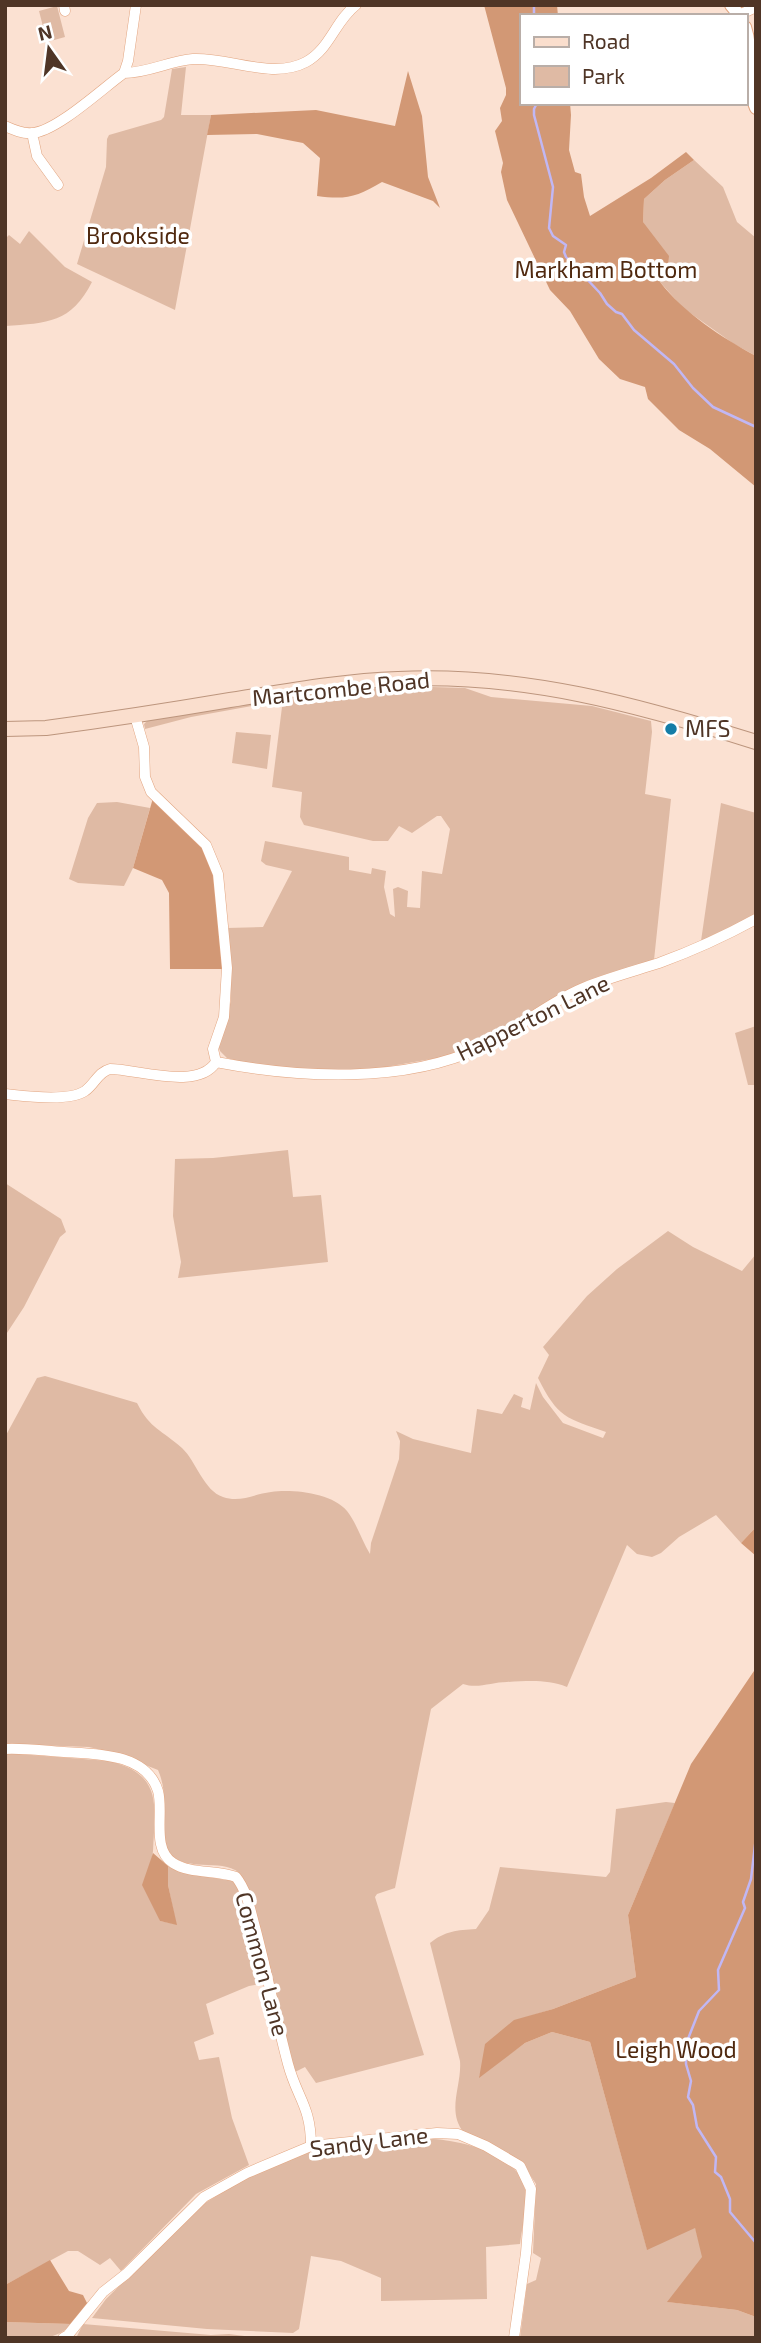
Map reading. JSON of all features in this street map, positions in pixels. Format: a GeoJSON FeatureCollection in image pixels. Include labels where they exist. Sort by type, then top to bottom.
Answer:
{"type":"FeatureCollection","features":[{"type":"Feature","properties":{"kind":"main road","name":"Martcombe Road"},"geometry":{"type":"LineString","coordinates":[[5,729],[46,728],[135,716],[300,689],[398,679],[437,678],[494,681],[586,694],[756,742]]}},
{"type":"Feature","properties":{"kind":"street"},"geometry":{"type":"LineString","coordinates":[[124,73],[136,5]]}},
{"type":"Feature","properties":{"kind":"street"},"geometry":{"type":"LineString","coordinates":[[5,127],[32,133],[44,131],[124,73],[154,70],[171,63],[195,59],[277,69],[293,68],[322,49],[355,5]]}},
{"type":"Feature","properties":{"kind":"street"},"geometry":{"type":"LineString","coordinates":[[747,36],[749,85],[756,108]]}},
{"type":"Feature","properties":{"kind":"street"},"geometry":{"type":"LineString","coordinates":[[32,133],[37,156],[58,185]]}},
{"type":"Feature","properties":{"kind":"street"},"geometry":{"type":"LineString","coordinates":[[5,1094],[32,1097],[74,1095],[83,1092],[103,1071],[110,1069],[171,1077],[205,1073],[216,1062],[213,1049],[224,1017],[227,968],[218,874],[206,845],[151,792],[145,777],[144,747],[135,716]]}},
{"type":"Feature","properties":{"kind":"street","name":"Happerton Lane"},"geometry":{"type":"LineString","coordinates":[[216,1062],[274,1071],[350,1076],[436,1063],[462,1056],[486,1045],[582,989],[660,962],[726,935],[756,919]]}},
{"type":"Feature","properties":{"kind":"street","name":"Common Lane"},"geometry":{"type":"LineString","coordinates":[[5,1749],[109,1755],[139,1768],[153,1782],[159,1794],[160,1839],[167,1857],[173,1863],[184,1867],[236,1877],[246,1893],[288,2067],[308,2112],[311,2146]]}},
{"type":"Feature","properties":{"kind":"street","name":"Sandy Lane"},"geometry":{"type":"LineString","coordinates":[[63,2338],[103,2292],[126,2274],[204,2197],[247,2173],[311,2146],[437,2133],[458,2134],[486,2146],[520,2166],[531,2189],[526,2253],[514,2338]]}},
{"type":"Feature","properties":{"kind":"green space","name":"Markham Bottom"},"geometry":{"type":"Polygon","coordinates":[[[484,5],[557,5],[558,14],[520,14],[520,105],[570,105],[569,150],[575,172],[581,174],[590,216],[651,178],[686,152],[694,160],[644,199],[643,222],[669,256],[667,272],[660,282],[680,304],[704,324],[756,356],[756,487],[710,449],[679,430],[648,399],[645,387],[620,379],[599,359],[570,311],[550,290],[507,200],[501,172],[503,163],[495,131],[502,121],[500,108],[506,88],[484,5]]]}},
{"type":"Feature","properties":{"kind":"green space"},"geometry":{"type":"Polygon","coordinates":[[[57,6],[65,37],[47,42],[39,11],[57,6]]]}},
{"type":"Feature","properties":{"kind":"green space","name":"Brookside"},"geometry":{"type":"Polygon","coordinates":[[[186,67],[181,115],[211,115],[175,310],[77,264],[106,167],[109,135],[161,120],[164,117],[172,69],[186,67]]]}},
{"type":"Feature","properties":{"kind":"green space"},"geometry":{"type":"Polygon","coordinates":[[[408,71],[422,116],[428,177],[440,208],[433,201],[382,182],[351,196],[317,196],[320,158],[303,143],[257,134],[207,135],[211,115],[316,110],[395,126],[408,71]]]}},
{"type":"Feature","properties":{"kind":"green space"},"geometry":{"type":"Polygon","coordinates":[[[694,160],[723,187],[737,222],[756,238],[756,356],[683,308],[660,282],[643,222],[644,199],[694,160]]]}},
{"type":"Feature","properties":{"kind":"green space"},"geometry":{"type":"Polygon","coordinates":[[[29,231],[65,267],[92,282],[76,306],[67,313],[46,322],[5,326],[5,239],[9,235],[20,244],[29,231]]]}},
{"type":"Feature","properties":{"kind":"green space"},"geometry":{"type":"Polygon","coordinates":[[[400,686],[465,688],[491,697],[592,706],[651,721],[645,794],[671,799],[654,960],[602,976],[460,1054],[351,1073],[253,1065],[227,1058],[218,1045],[231,1001],[227,928],[263,927],[292,871],[266,865],[261,861],[265,841],[349,857],[349,870],[371,874],[372,868],[386,871],[384,887],[390,914],[395,917],[393,889],[398,887],[408,891],[407,907],[420,908],[422,871],[442,874],[450,829],[441,816],[412,833],[399,826],[388,841],[373,841],[304,825],[300,817],[302,792],[272,787],[282,707],[288,697],[400,686]]]}},
{"type":"Feature","properties":{"kind":"green space"},"geometry":{"type":"Polygon","coordinates":[[[274,702],[191,717],[145,729],[144,724],[147,721],[274,702]]]}},
{"type":"Feature","properties":{"kind":"green space"},"geometry":{"type":"Polygon","coordinates":[[[236,732],[271,735],[267,769],[232,763],[236,732]]]}},
{"type":"Feature","properties":{"kind":"green space"},"geometry":{"type":"Polygon","coordinates":[[[153,798],[203,847],[215,874],[223,969],[170,969],[169,893],[162,880],[133,868],[153,798]]]}},
{"type":"Feature","properties":{"kind":"green space"},"geometry":{"type":"Polygon","coordinates":[[[117,802],[150,808],[133,868],[124,886],[78,883],[69,879],[88,818],[97,803],[117,802]]]}},
{"type":"Feature","properties":{"kind":"green space"},"geometry":{"type":"Polygon","coordinates":[[[721,803],[756,813],[756,914],[701,941],[721,803]]]}},
{"type":"Feature","properties":{"kind":"green space"},"geometry":{"type":"Polygon","coordinates":[[[756,1026],[756,1085],[748,1085],[735,1033],[756,1026]]]}},
{"type":"Feature","properties":{"kind":"green space"},"geometry":{"type":"Polygon","coordinates":[[[288,1150],[293,1197],[321,1195],[328,1262],[178,1278],[181,1262],[173,1216],[175,1159],[288,1150]]]}},
{"type":"Feature","properties":{"kind":"green space"},"geometry":{"type":"Polygon","coordinates":[[[5,1183],[61,1219],[66,1232],[60,1237],[24,1307],[5,1336],[5,1183]]]}},
{"type":"Feature","properties":{"kind":"green space"},"geometry":{"type":"Polygon","coordinates":[[[668,1231],[693,1247],[742,1271],[756,1254],[756,1527],[741,1543],[716,1515],[652,1557],[637,1554],[627,1545],[567,1687],[537,1681],[474,1686],[463,1684],[431,1709],[395,1888],[375,1897],[424,2055],[316,2083],[305,2067],[295,2072],[243,1879],[236,1871],[227,1867],[178,1860],[166,1846],[163,1829],[164,1791],[158,1770],[115,1753],[89,1747],[5,1744],[5,1437],[37,1378],[45,1376],[137,1403],[152,1424],[182,1448],[216,1494],[229,1499],[290,1491],[322,1496],[347,1511],[370,1554],[371,1543],[399,1459],[400,1441],[396,1431],[413,1439],[471,1453],[477,1409],[502,1414],[514,1394],[523,1398],[521,1407],[530,1410],[536,1383],[563,1423],[603,1438],[606,1432],[564,1415],[551,1401],[538,1378],[549,1355],[543,1347],[587,1296],[617,1269],[668,1231]]]}},
{"type":"Feature","properties":{"kind":"green space"},"geometry":{"type":"Polygon","coordinates":[[[756,1527],[756,1556],[741,1543],[756,1527]]]}},
{"type":"Feature","properties":{"kind":"green space","name":"Leigh Wood"},"geometry":{"type":"Polygon","coordinates":[[[756,1668],[756,2317],[737,2310],[667,2302],[702,2257],[695,2228],[647,2250],[590,2042],[552,2032],[525,2043],[479,2078],[485,2044],[514,2020],[553,2009],[636,1977],[628,1915],[691,1764],[756,1668]]]}},
{"type":"Feature","properties":{"kind":"green space"},"geometry":{"type":"Polygon","coordinates":[[[5,1753],[109,1761],[139,1774],[147,1783],[154,1806],[150,1867],[160,1921],[176,1924],[168,1885],[168,1866],[187,1874],[234,1881],[245,1905],[265,1983],[249,1986],[206,2004],[214,2034],[194,2042],[199,2060],[219,2057],[232,2118],[249,2165],[196,2194],[121,2271],[110,2258],[100,2265],[78,2251],[68,2251],[5,2285],[5,1753]]]}},
{"type":"Feature","properties":{"kind":"green space"},"geometry":{"type":"Polygon","coordinates":[[[675,1803],[628,1915],[636,1977],[514,2021],[479,2076],[525,2043],[552,2032],[590,2042],[647,2249],[695,2227],[703,2257],[668,2302],[737,2310],[756,2317],[756,2338],[520,2338],[527,2284],[536,2280],[541,2258],[533,2253],[536,2184],[524,2166],[464,2133],[459,2125],[455,2107],[460,2061],[430,1943],[452,1932],[476,1929],[489,1910],[500,1867],[606,1877],[610,1872],[616,1809],[675,1803]]]}},
{"type":"Feature","properties":{"kind":"green space"},"geometry":{"type":"Polygon","coordinates":[[[153,1853],[168,1866],[168,1885],[177,1925],[160,1921],[142,1885],[153,1853]]]}},
{"type":"Feature","properties":{"kind":"green space"},"geometry":{"type":"Polygon","coordinates":[[[433,2139],[473,2146],[501,2158],[520,2177],[525,2189],[520,2244],[486,2247],[487,2299],[381,2301],[381,2278],[341,2261],[311,2256],[299,2329],[293,2333],[207,2329],[92,2318],[106,2299],[202,2205],[248,2176],[313,2150],[433,2139]]]}},
{"type":"Feature","properties":{"kind":"green space"},"geometry":{"type":"Polygon","coordinates":[[[50,2260],[69,2291],[83,2295],[88,2305],[71,2324],[5,2322],[5,2285],[50,2260]]]}},
{"type":"Feature","properties":{"kind":"green space"},"geometry":{"type":"Polygon","coordinates":[[[5,2322],[71,2324],[58,2334],[32,2339],[5,2338],[5,2322]]]}},
{"type":"Feature","properties":{"kind":"green space"},"geometry":{"type":"Polygon","coordinates":[[[83,2324],[261,2338],[79,2338],[77,2336],[83,2324]]]}},
{"type":"Feature","properties":{"kind":"waterway"},"geometry":{"type":"LineString","coordinates":[[534,5],[534,14]]}},
{"type":"Feature","properties":{"kind":"waterway"},"geometry":{"type":"LineString","coordinates":[[536,105],[534,115],[553,187],[549,228],[553,236],[566,245],[566,257],[607,304],[622,314],[634,330],[674,364],[713,407],[756,427]]}},
{"type":"Feature","properties":{"kind":"waterway"},"geometry":{"type":"LineString","coordinates":[[756,1837],[751,1879],[743,1902],[745,1908],[718,1970],[719,1990],[699,2011],[686,2044],[686,2064],[691,2081],[688,2097],[693,2105],[697,2127],[716,2157],[715,2172],[721,2177],[730,2199],[730,2212],[756,2243]]}},
{"type":"Feature","properties":{"kind":"place","name":"MFS"},"geometry":{"type":"Point","coordinates":[671,729]}}]}
